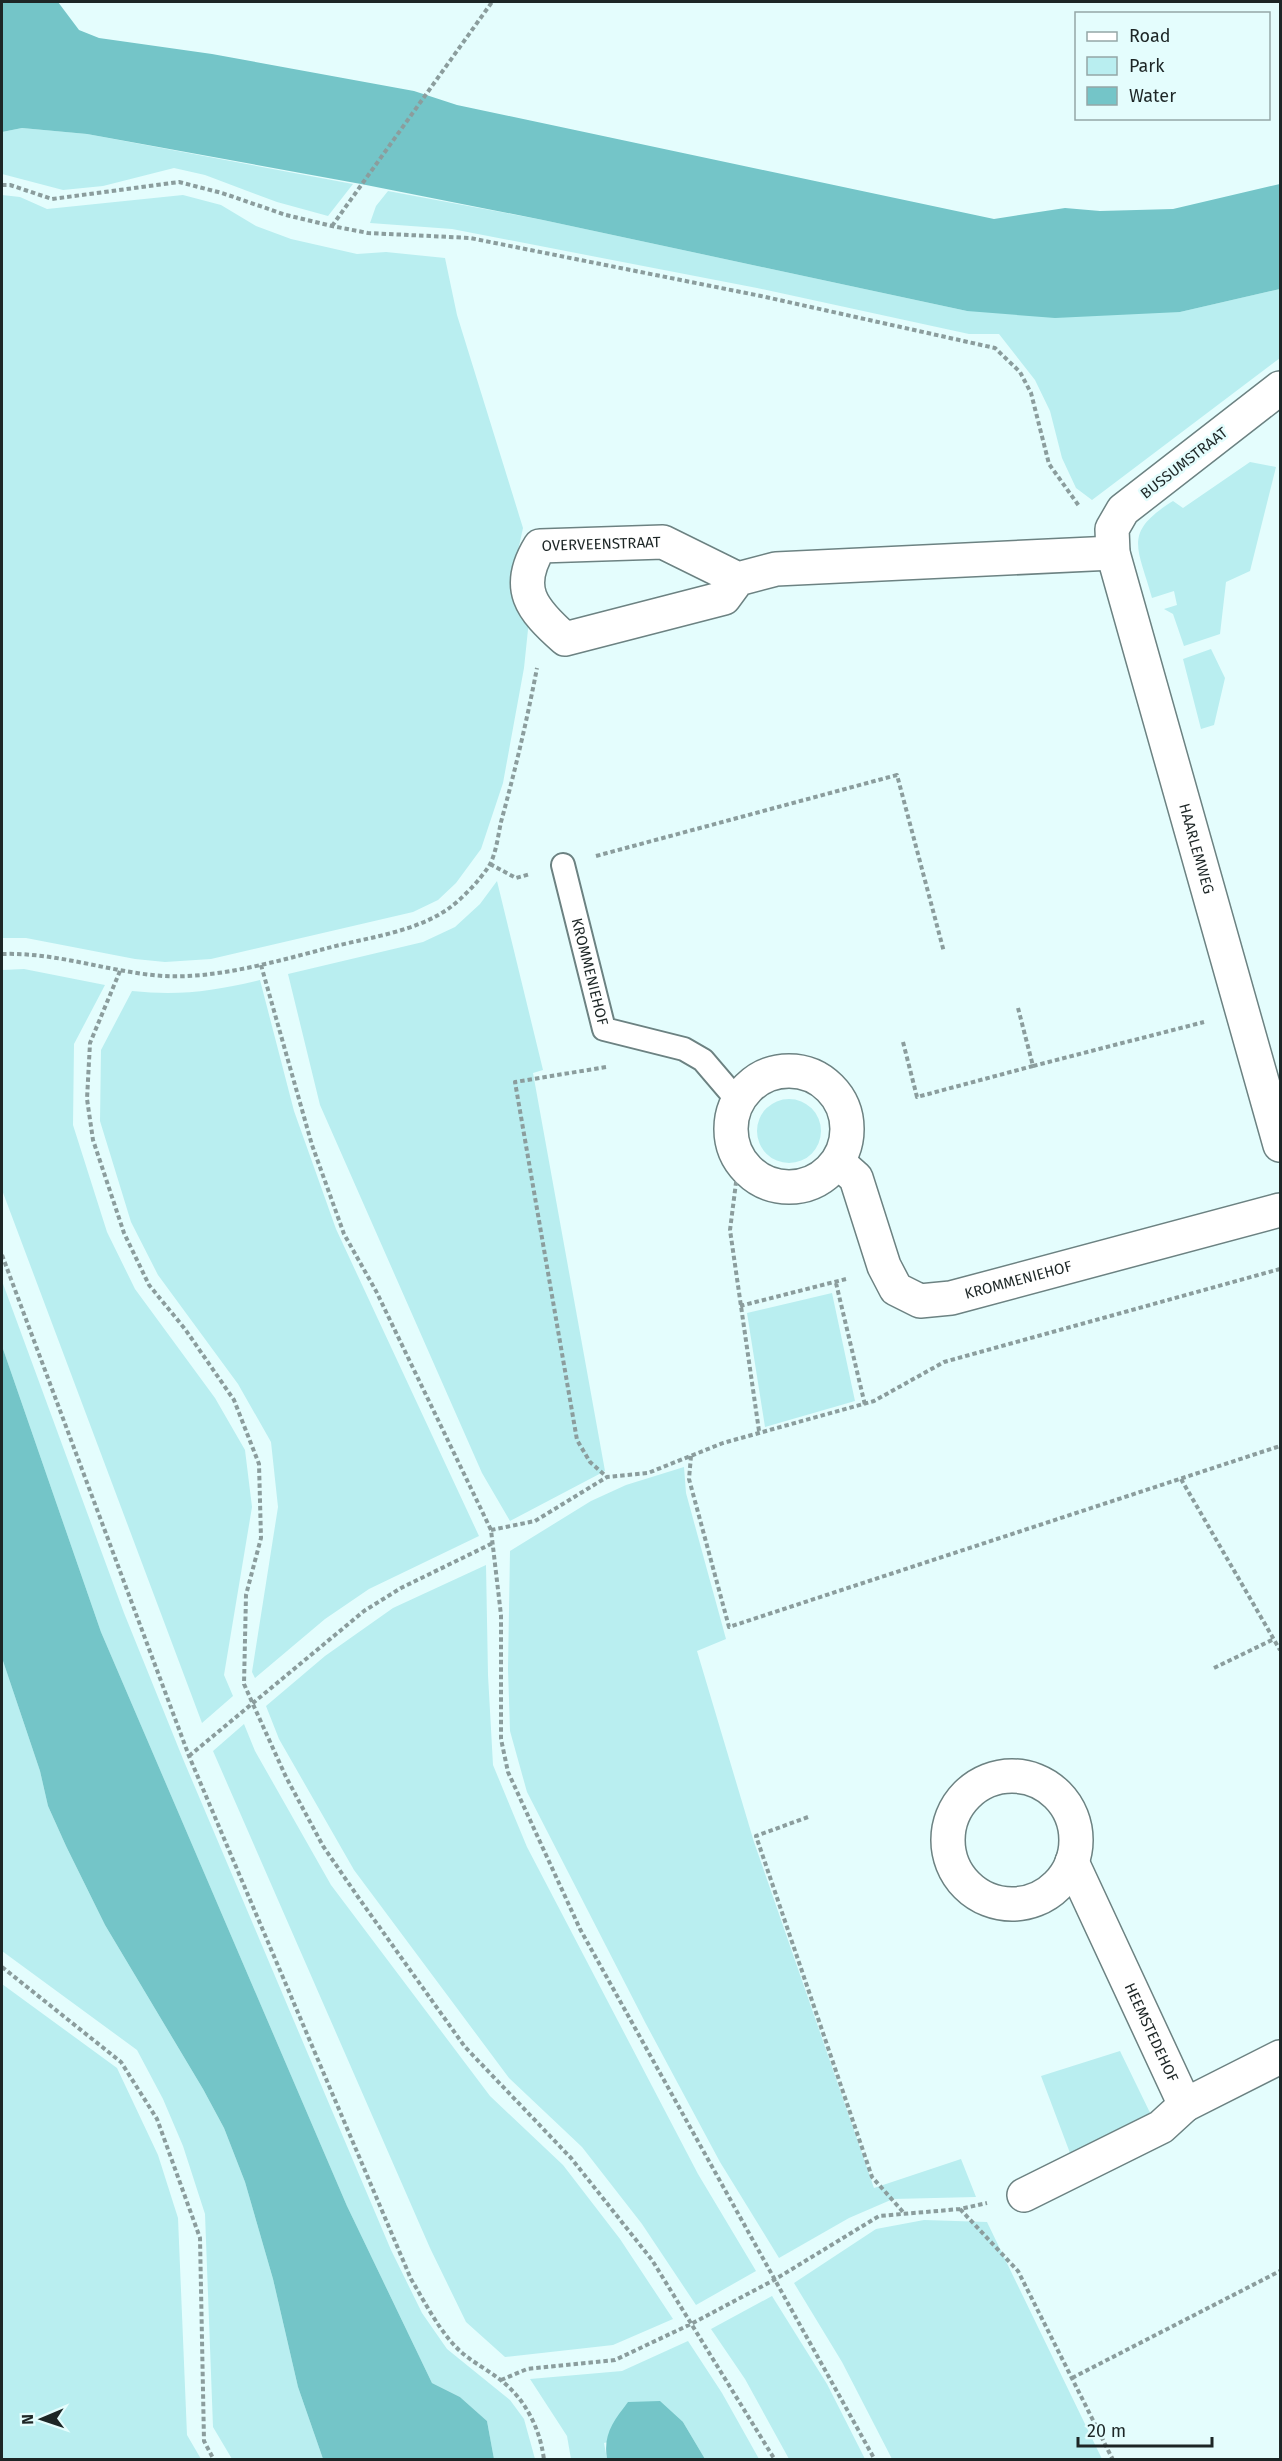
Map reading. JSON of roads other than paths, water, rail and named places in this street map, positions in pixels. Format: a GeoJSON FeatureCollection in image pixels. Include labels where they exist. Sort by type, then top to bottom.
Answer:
{"type":"FeatureCollection","features":[{"type":"Feature","properties":{"kind":"street","name":"BUSSUMSTRAAT"},"geometry":{"type":"LineString","coordinates":[[1113,553],[1112,529],[1123,510],[1281,388]]}},
{"type":"Feature","properties":{"kind":"street","name":"OVERVEENSTRAAT"},"geometry":{"type":"LineString","coordinates":[[663,542],[738,579],[724,598],[565,639],[534,607],[527,586],[530,563],[540,546],[663,542]]}},
{"type":"Feature","properties":{"kind":"street"},"geometry":{"type":"LineString","coordinates":[[738,579],[776,569],[1113,553]]}},
{"type":"Feature","properties":{"kind":"street","name":"HAARLEMWEG"},"geometry":{"type":"LineString","coordinates":[[1113,553],[1281,1145]]}},
{"type":"Feature","properties":{"kind":"street"},"geometry":{"type":"LineString","coordinates":[[785,1070],[804,1072],[822,1080],[835,1092],[844,1108],[848,1126],[846,1145],[838,1162],[825,1175],[808,1184],[789,1188],[769,1184],[752,1174],[739,1159],[732,1140],[732,1120],[738,1101],[750,1085],[763,1076],[785,1070]]}},
{"type":"Feature","properties":{"kind":"street","name":"KROMMENIEHOF"},"geometry":{"type":"LineString","coordinates":[[838,1162],[856,1178],[884,1266],[896,1289],[921,1301],[951,1298],[1281,1210]]}},
{"type":"Feature","properties":{"kind":"street","name":"HEEMSTEDEHOF"},"geometry":{"type":"LineString","coordinates":[[1072,1862],[1185,2105]]}},
{"type":"Feature","properties":{"kind":"street"},"geometry":{"type":"LineString","coordinates":[[1024,2195],[1161,2127],[1185,2105],[1281,2056]]}},
{"type":"Feature","properties":{"kind":"lane","name":"KROMMENIEHOF"},"geometry":{"type":"LineString","coordinates":[[563,865],[604,1029],[684,1049],[703,1060],[738,1101]]}},
{"type":"Feature","properties":{"kind":"water"},"geometry":{"type":"Polygon","coordinates":[[[2,2],[58,2],[79,30],[99,38],[212,54],[414,91],[457,105],[994,219],[1065,208],[1100,211],[1173,209],[1280,184],[1280,289],[1180,312],[1055,318],[967,311],[543,220],[361,184],[87,134],[22,128],[2,132],[2,2]]]}},
{"type":"Feature","properties":{"kind":"water"},"geometry":{"type":"Polygon","coordinates":[[[2,1346],[101,1632],[347,2206],[432,2383],[460,2397],[487,2421],[494,2459],[323,2459],[298,2387],[273,2279],[245,2182],[224,2128],[105,1925],[66,1846],[48,1806],[40,1771],[2,1658],[2,1346]]]}},
{"type":"Feature","properties":{"kind":"water"},"geometry":{"type":"Polygon","coordinates":[[[660,2401],[683,2422],[705,2459],[607,2459],[606,2442],[610,2429],[628,2402],[660,2401]]]}}]}
